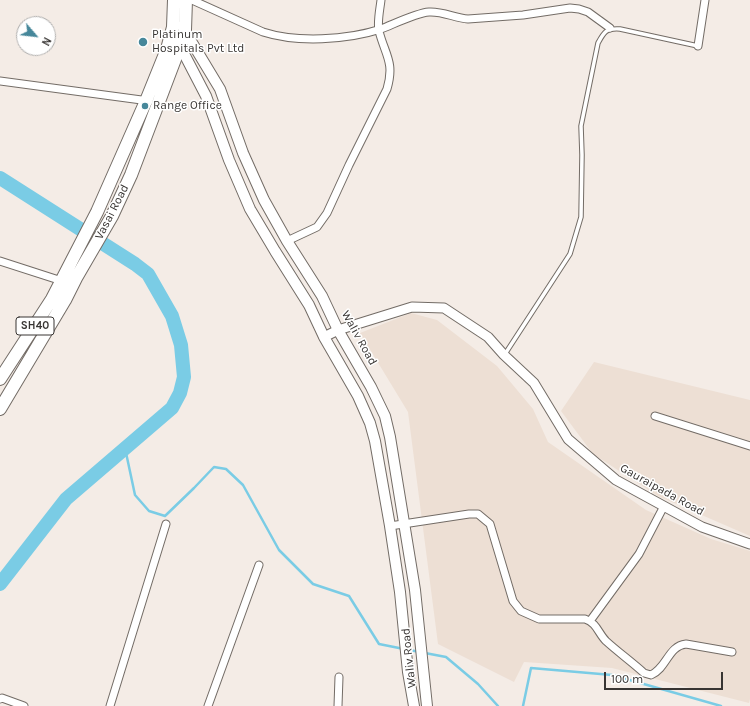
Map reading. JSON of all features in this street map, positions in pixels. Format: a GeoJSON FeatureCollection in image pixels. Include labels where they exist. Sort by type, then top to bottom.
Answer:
{"type":"FeatureCollection","features":[{"type":"Feature","properties":{"kind":"main road","name":"Vasai Road"},"geometry":{"type":"LineString","coordinates":[[0,408],[65,300],[69,279],[146,101],[172,35],[175,15],[174,0]]}},
{"type":"Feature","properties":{"kind":"main road","name":"Vasai Road"},"geometry":{"type":"LineString","coordinates":[[0,380],[44,313],[112,216],[131,175],[180,46],[185,30],[186,0]]}},
{"type":"Feature","properties":{"kind":"main road","name":"Waliv Road"},"geometry":{"type":"LineString","coordinates":[[175,15],[220,89],[243,153],[261,194],[287,241],[322,296],[338,330],[371,387],[385,416],[390,436],[415,590],[427,706]]}},
{"type":"Feature","properties":{"kind":"main road","name":"Waliv Road"},"geometry":{"type":"LineString","coordinates":[[172,35],[180,46],[206,96],[229,160],[250,209],[309,305],[324,337],[358,396],[370,423],[375,441],[390,526],[414,706]]}},
{"type":"Feature","properties":{"kind":"street"},"geometry":{"type":"LineString","coordinates":[[192,0],[270,34],[306,39],[340,38],[378,30],[430,12],[460,19],[468,19],[523,15],[570,8],[588,12],[610,28]]}},
{"type":"Feature","properties":{"kind":"street"},"geometry":{"type":"LineString","coordinates":[[287,241],[317,227],[327,213],[387,89],[391,77],[390,65],[378,30],[381,0]]}},
{"type":"Feature","properties":{"kind":"street"},"geometry":{"type":"LineString","coordinates":[[698,46],[705,0]]}},
{"type":"Feature","properties":{"kind":"street"},"geometry":{"type":"LineString","coordinates":[[0,81],[159,102]]}},
{"type":"Feature","properties":{"kind":"street"},"geometry":{"type":"LineString","coordinates":[[0,261],[69,279]]}},
{"type":"Feature","properties":{"kind":"street","name":"Gauraipada Road"},"geometry":{"type":"LineString","coordinates":[[324,337],[338,330],[412,306],[444,308],[488,337],[504,355],[534,383],[568,439],[616,480],[702,526],[750,544]]}},
{"type":"Feature","properties":{"kind":"street"},"geometry":{"type":"LineString","coordinates":[[655,416],[750,446]]}},
{"type":"Feature","properties":{"kind":"street"},"geometry":{"type":"LineString","coordinates":[[590,621],[639,554],[664,506]]}},
{"type":"Feature","properties":{"kind":"street"},"geometry":{"type":"LineString","coordinates":[[390,526],[469,514],[478,514],[490,524],[513,601],[522,611],[539,619],[585,619],[590,621],[595,624],[605,639],[644,673],[652,675],[659,672],[673,649],[681,645],[686,644],[732,652]]}},
{"type":"Feature","properties":{"kind":"street"},"geometry":{"type":"LineString","coordinates":[[110,706],[166,524]]}},
{"type":"Feature","properties":{"kind":"street"},"geometry":{"type":"LineString","coordinates":[[208,706],[258,564]]}},
{"type":"Feature","properties":{"kind":"street"},"geometry":{"type":"LineString","coordinates":[[338,706],[339,677]]}},
{"type":"Feature","properties":{"kind":"street"},"geometry":{"type":"LineString","coordinates":[[0,699],[2,698],[24,706]]}},
{"type":"Feature","properties":{"kind":"lane"},"geometry":{"type":"LineString","coordinates":[[504,355],[570,254],[580,217],[582,155],[581,126],[598,43],[604,33],[610,28],[620,29],[698,46]]}},
{"type":"Feature","properties":{"kind":"shaded area"},"geometry":{"type":"Polygon","coordinates":[[[411,313],[437,320],[497,366],[533,409],[548,442],[646,510],[711,539],[750,551],[749,703],[612,668],[524,662],[514,682],[438,644],[408,412],[360,333],[411,313]]]}},
{"type":"Feature","properties":{"kind":"shaded area"},"geometry":{"type":"Polygon","coordinates":[[[594,362],[750,400],[750,536],[658,496],[593,454],[561,411],[594,362]]]}},
{"type":"Feature","properties":{"kind":"waterway"},"geometry":{"type":"LineString","coordinates":[[0,178],[135,264],[148,274],[172,316],[181,345],[184,377],[180,393],[172,408],[66,499],[0,584]]}},
{"type":"Feature","properties":{"kind":"waterway"},"geometry":{"type":"LineString","coordinates":[[125,448],[135,495],[149,511],[165,516],[214,467],[226,469],[243,485],[279,550],[313,584],[349,596],[379,644],[404,649]]}},
{"type":"Feature","properties":{"kind":"waterway"},"geometry":{"type":"LineString","coordinates":[[409,650],[420,652]]}},
{"type":"Feature","properties":{"kind":"waterway"},"geometry":{"type":"LineString","coordinates":[[425,653],[446,657],[478,684],[498,706]]}},
{"type":"Feature","properties":{"kind":"waterway"},"geometry":{"type":"LineString","coordinates":[[523,706],[531,668],[612,675],[721,706]]}},
{"type":"Feature","properties":{"kind":"place","name":"Platinum Hospitals Pvt Ltd"},"geometry":{"type":"Point","coordinates":[143,42]}},
{"type":"Feature","properties":{"kind":"place","name":"Range Office"},"geometry":{"type":"Point","coordinates":[145,106]}}]}
